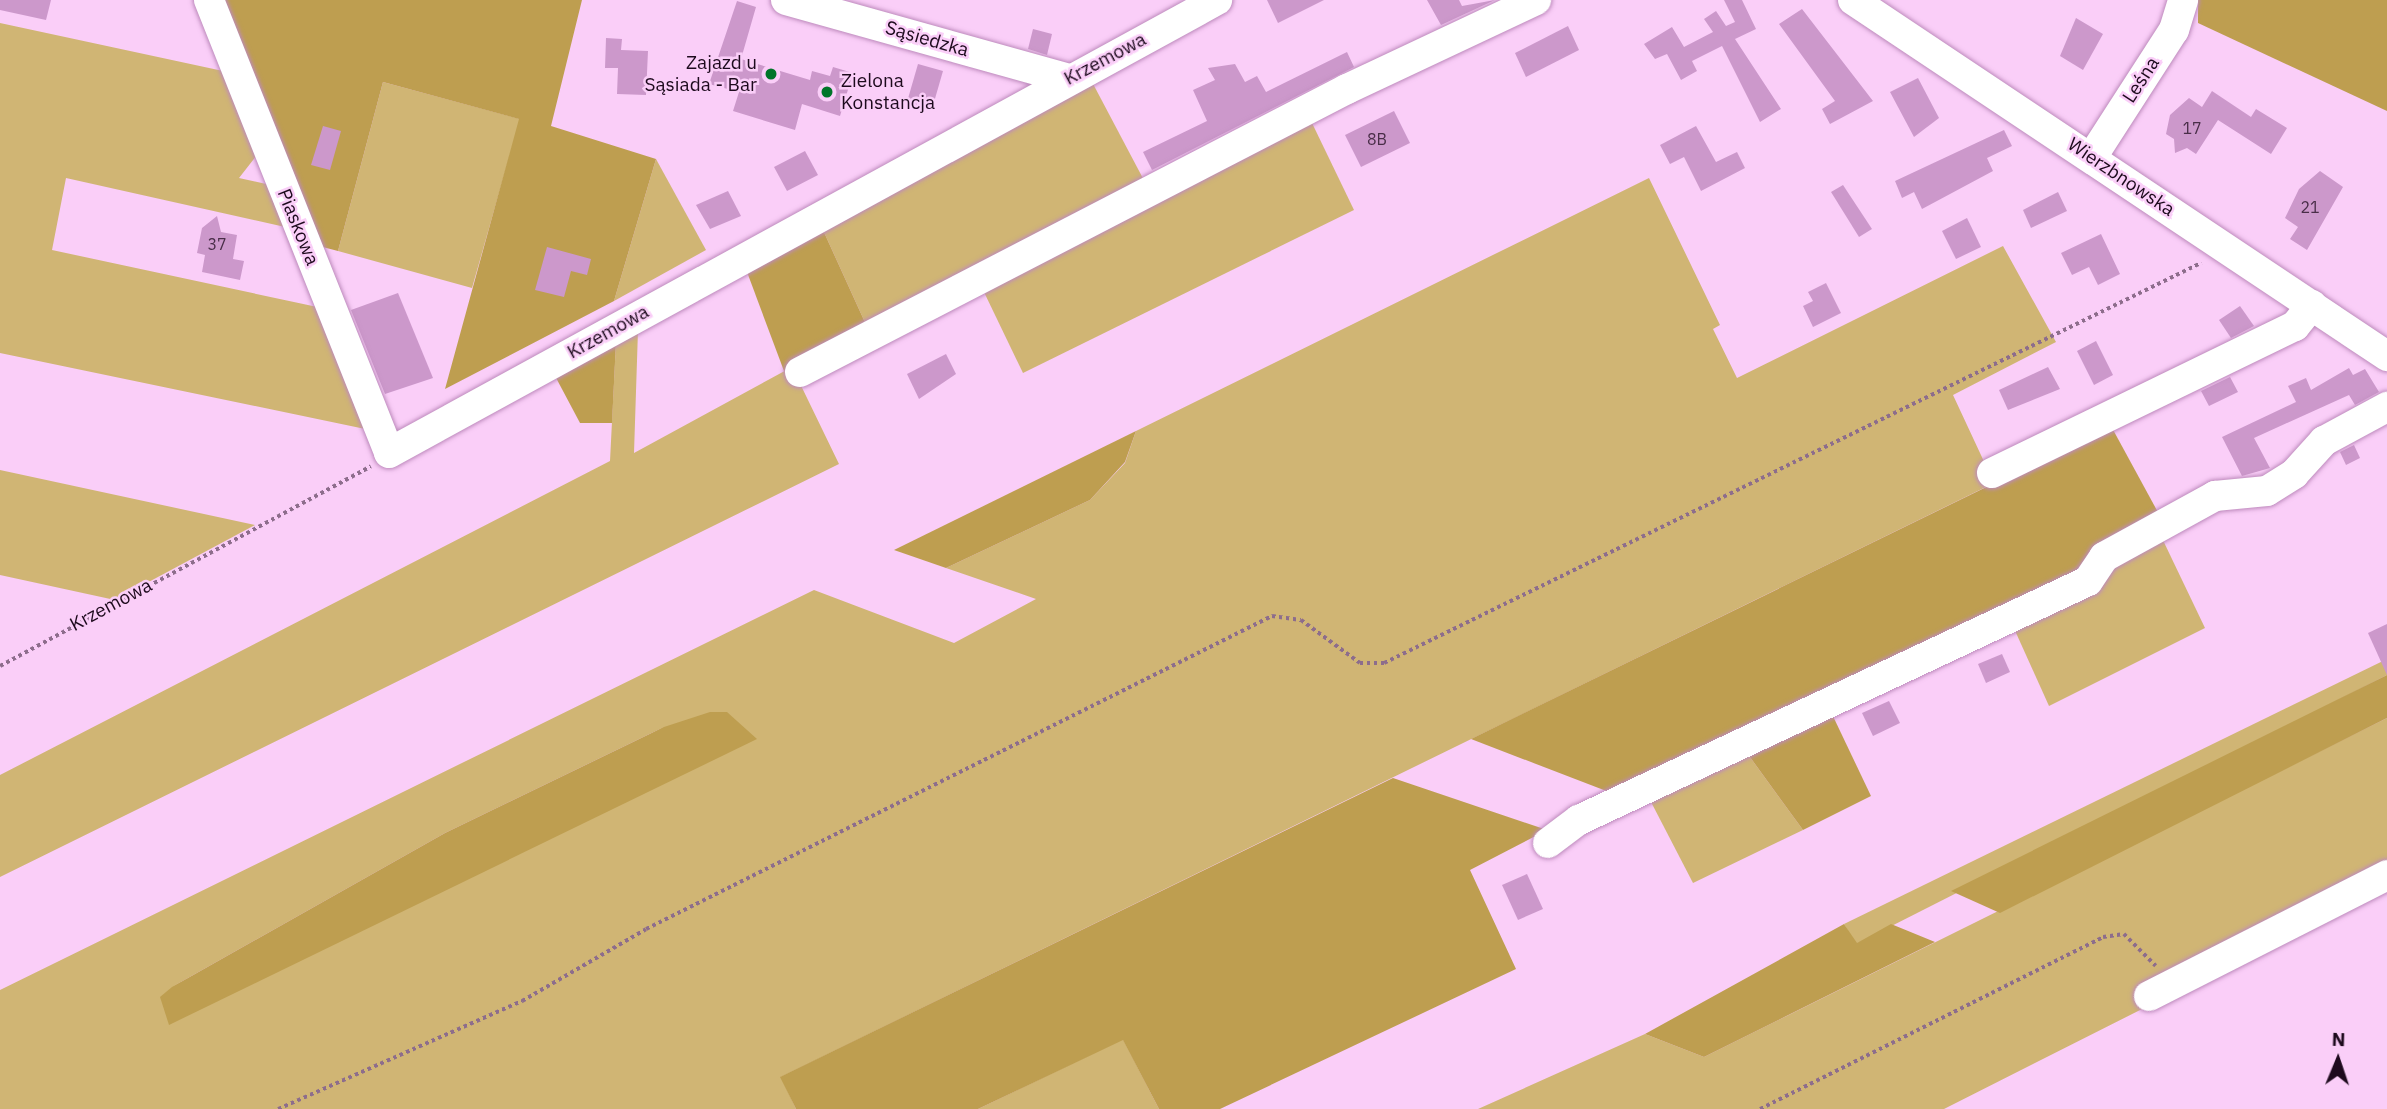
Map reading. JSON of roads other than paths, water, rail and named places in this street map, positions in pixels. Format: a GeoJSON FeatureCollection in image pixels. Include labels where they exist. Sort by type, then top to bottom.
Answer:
{"type":"FeatureCollection","features":[{"type":"Feature","properties":{"kind":"street","name":"Piaskowa"},"geometry":{"type":"LineString","coordinates":[[209,0],[389,453]]}},
{"type":"Feature","properties":{"kind":"street","name":"Sąsiedzka"},"geometry":{"type":"LineString","coordinates":[[786,0],[1068,79]]}},
{"type":"Feature","properties":{"kind":"street","name":"Krzemowa"},"geometry":{"type":"LineString","coordinates":[[389,453],[1020,105],[1217,0]]}},
{"type":"Feature","properties":{"kind":"street"},"geometry":{"type":"LineString","coordinates":[[800,372],[1348,89],[1536,0]]}},
{"type":"Feature","properties":{"kind":"street","name":"Wierzbnowska"},"geometry":{"type":"LineString","coordinates":[[1853,0],[2092,156],[2387,356]]}},
{"type":"Feature","properties":{"kind":"street","name":"Leśna"},"geometry":{"type":"LineString","coordinates":[[2092,156],[2174,30],[2183,0]]}},
{"type":"Feature","properties":{"kind":"street"},"geometry":{"type":"LineString","coordinates":[[1003,61],[1020,105]]}},
{"type":"Feature","properties":{"kind":"street"},"geometry":{"type":"LineString","coordinates":[[1992,474],[2295,326],[2312,305]]}},
{"type":"Feature","properties":{"kind":"street"},"geometry":{"type":"LineString","coordinates":[[1548,843],[1579,820],[2088,581],[2104,557],[2215,496],[2267,491],[2294,474],[2324,441],[2387,407]]}},
{"type":"Feature","properties":{"kind":"street"},"geometry":{"type":"LineString","coordinates":[[2149,996],[2387,875]]}},
{"type":"Feature","properties":{"kind":"place","name":"Zajazd u Sąsiada - Bar"},"geometry":{"type":"Point","coordinates":[771,74]}},
{"type":"Feature","properties":{"kind":"place","name":"Zielona Konstancja"},"geometry":{"type":"Point","coordinates":[827,92]}}]}
